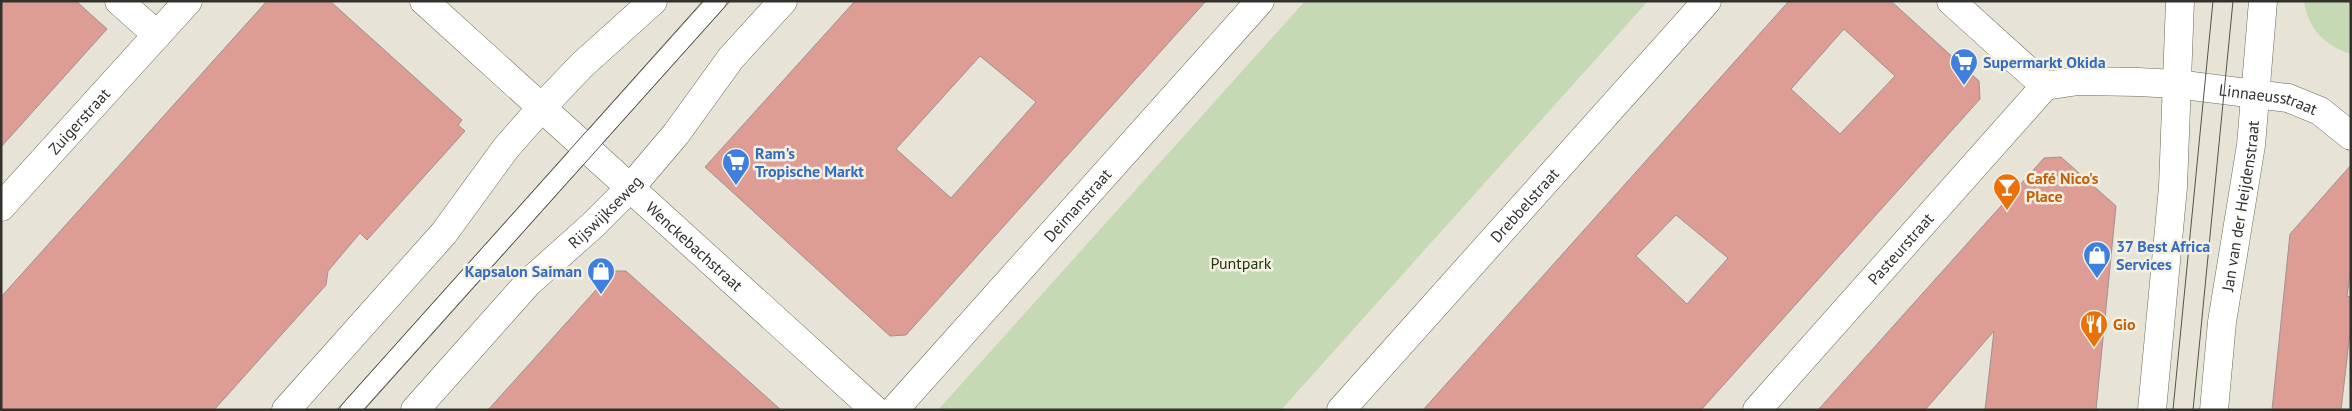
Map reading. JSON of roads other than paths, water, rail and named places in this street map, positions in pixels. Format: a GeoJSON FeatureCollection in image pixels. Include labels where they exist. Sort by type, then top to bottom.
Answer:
{"type":"FeatureCollection","features":[{"type":"Feature","properties":{"kind":"street"},"geometry":{"type":"LineString","coordinates":[[119,1],[157,35],[188,1]]}},
{"type":"Feature","properties":{"kind":"street","name":"Wenckebachstraat"},"geometry":{"type":"LineString","coordinates":[[424,1],[875,410]]}},
{"type":"Feature","properties":{"kind":"street"},"geometry":{"type":"LineString","coordinates":[[286,410],[444,233],[506,148],[542,107],[582,64],[653,1]]}},
{"type":"Feature","properties":{"kind":"street","name":"Rijswijkseweg"},"geometry":{"type":"LineString","coordinates":[[415,410],[528,283],[594,225],[631,187],[676,134],[731,58],[783,1]]}},
{"type":"Feature","properties":{"kind":"street","name":"Deimanstraat"},"geometry":{"type":"LineString","coordinates":[[894,410],[1260,1]]}},
{"type":"Feature","properties":{"kind":"street","name":"Drebbelstraat"},"geometry":{"type":"LineString","coordinates":[[1341,410],[1707,1]]}},
{"type":"Feature","properties":{"kind":"street"},"geometry":{"type":"LineString","coordinates":[[1951,1],[2045,86]]}},
{"type":"Feature","properties":{"kind":"street"},"geometry":{"type":"LineString","coordinates":[[2152,410],[2170,232],[2180,1]]}},
{"type":"Feature","properties":{"kind":"street","name":"Jan van der Heijdenstraat"},"geometry":{"type":"LineString","coordinates":[[2214,410],[2222,322],[2246,185],[2256,94],[2263,1]]}},
{"type":"Feature","properties":{"kind":"street","name":"Zuigerstraat"},"geometry":{"type":"LineString","coordinates":[[1,207],[157,35]]}},
{"type":"Feature","properties":{"kind":"street","name":"Linnaeusstraat"},"geometry":{"type":"LineString","coordinates":[[2045,86],[2078,81],[2176,84],[2299,100],[2330,118],[2351,136]]}},
{"type":"Feature","properties":{"kind":"street","name":"Pasteurstraat"},"geometry":{"type":"LineString","coordinates":[[1758,410],[2045,86]]}},
{"type":"Feature","properties":{"kind":"lane"},"geometry":{"type":"LineString","coordinates":[[350,410],[717,1]]}},
{"type":"Feature","properties":{"kind":"tram line"},"geometry":{"type":"LineString","coordinates":[[337,410],[703,1]]}},
{"type":"Feature","properties":{"kind":"tram line"},"geometry":{"type":"LineString","coordinates":[[364,410],[730,1]]}},
{"type":"Feature","properties":{"kind":"tram line"},"geometry":{"type":"LineString","coordinates":[[2173,410],[2213,1]]}},
{"type":"Feature","properties":{"kind":"tram line"},"geometry":{"type":"LineString","coordinates":[[2193,410],[2233,1]]}},
{"type":"Feature","properties":{"kind":"place","name":"Supermarkt Okida"},"geometry":{"type":"Point","coordinates":[1964,86]}},
{"type":"Feature","properties":{"kind":"place","name":"Ram's Tropische Markt"},"geometry":{"type":"Point","coordinates":[736,186]}},
{"type":"Feature","properties":{"kind":"place","name":"Café Nico's Place"},"geometry":{"type":"Point","coordinates":[2007,211]}},
{"type":"Feature","properties":{"kind":"place","name":"37 Best Africa Services"},"geometry":{"type":"Point","coordinates":[2097,279]}},
{"type":"Feature","properties":{"kind":"place","name":"Kapsalon Saiman"},"geometry":{"type":"Point","coordinates":[601,295]}},
{"type":"Feature","properties":{"kind":"place","name":"Gio"},"geometry":{"type":"Point","coordinates":[2094,348]}},
{"type":"Feature","properties":{"kind":"park label","name":"Puntpark"},"geometry":{"type":"Point","coordinates":[1241,263]}}]}
